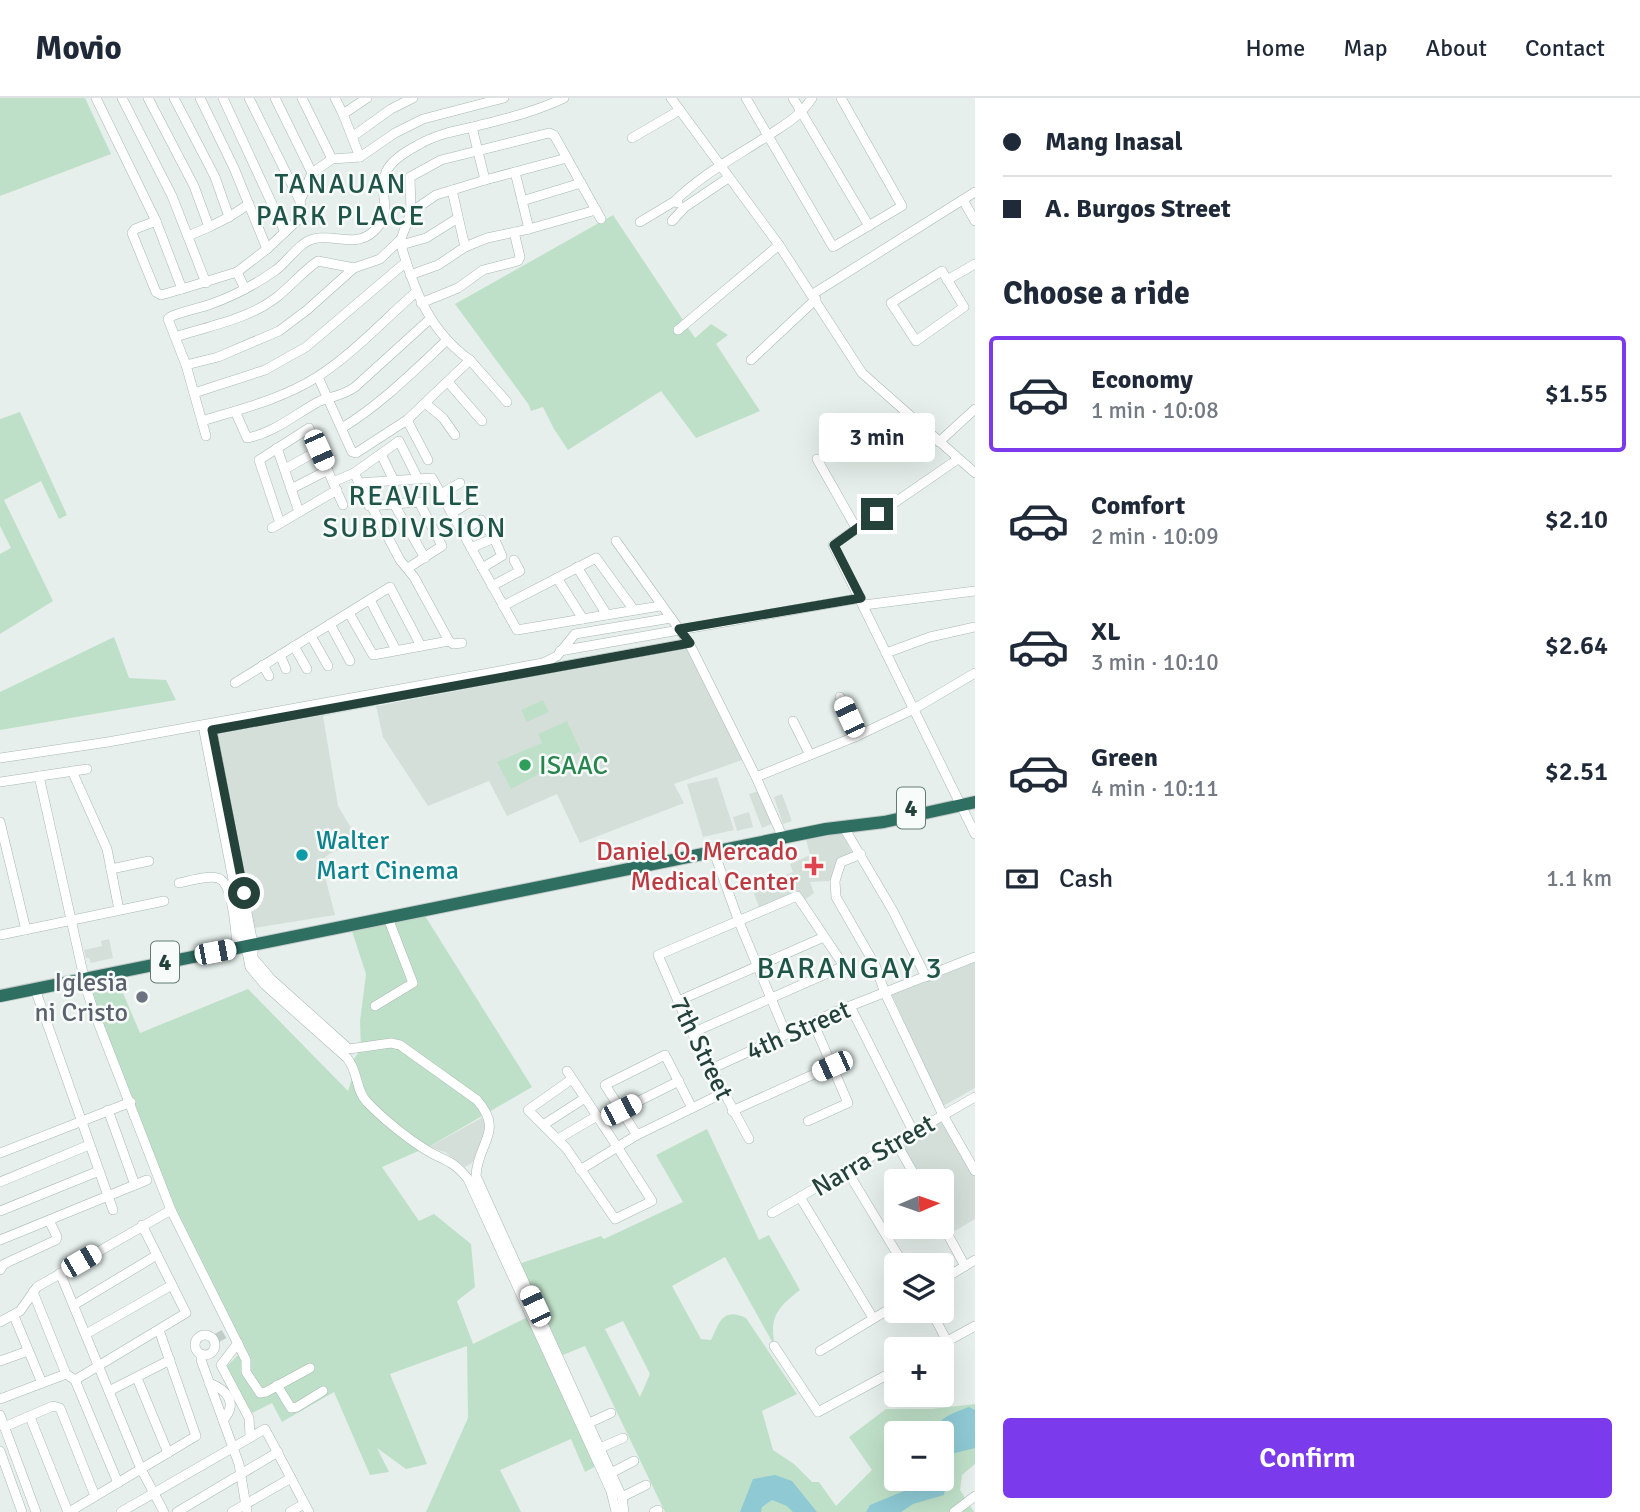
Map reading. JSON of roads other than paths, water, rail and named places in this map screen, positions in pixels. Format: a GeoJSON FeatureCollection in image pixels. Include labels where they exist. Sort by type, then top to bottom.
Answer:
{"type":"FeatureCollection","features":[{"type":"Feature","properties":{"kind":"highway","name":"4"},"geometry":{"type":"LineString","coordinates":[[0,996],[247,942],[388,918],[846,825],[884,822],[975,799]]}},
{"type":"Feature","properties":{"kind":"street"},"geometry":{"type":"LineString","coordinates":[[96,98],[156,221],[182,289]]}},
{"type":"Feature","properties":{"kind":"street"},"geometry":{"type":"LineString","coordinates":[[122,98],[172,196],[206,283]]}},
{"type":"Feature","properties":{"kind":"street"},"geometry":{"type":"LineString","coordinates":[[148,98],[194,186],[209,227]]}},
{"type":"Feature","properties":{"kind":"street"},"geometry":{"type":"LineString","coordinates":[[174,98],[215,177],[229,217]]}},
{"type":"Feature","properties":{"kind":"street"},"geometry":{"type":"LineString","coordinates":[[200,98],[234,168],[267,249]]}},
{"type":"Feature","properties":{"kind":"street"},"geometry":{"type":"LineString","coordinates":[[223,98],[285,232]]}},
{"type":"Feature","properties":{"kind":"street"},"geometry":{"type":"LineString","coordinates":[[156,221],[135,229],[132,233],[156,292],[161,295],[237,272],[267,249],[302,216],[300,201],[249,98]]}},
{"type":"Feature","properties":{"kind":"street"},"geometry":{"type":"LineString","coordinates":[[275,98],[312,173]]}},
{"type":"Feature","properties":{"kind":"street"},"geometry":{"type":"LineString","coordinates":[[302,98],[332,159]]}},
{"type":"Feature","properties":{"kind":"street"},"geometry":{"type":"LineString","coordinates":[[335,98],[360,157]]}},
{"type":"Feature","properties":{"kind":"street"},"geometry":{"type":"LineString","coordinates":[[343,114],[367,98]]}},
{"type":"Feature","properties":{"kind":"street"},"geometry":{"type":"LineString","coordinates":[[352,136],[391,109],[413,98]]}},
{"type":"Feature","properties":{"kind":"street"},"geometry":{"type":"LineString","coordinates":[[300,201],[312,173],[332,159],[360,157],[423,119],[503,98]]}},
{"type":"Feature","properties":{"kind":"street"},"geometry":{"type":"LineString","coordinates":[[206,436],[186,365],[168,320],[173,315],[211,304],[245,289],[278,268],[309,240],[358,240],[372,233],[383,221],[387,170],[398,158],[438,136],[528,113],[564,98]]}},
{"type":"Feature","properties":{"kind":"street"},"geometry":{"type":"LineString","coordinates":[[671,98],[779,245],[862,373],[939,442],[972,467]]}},
{"type":"Feature","properties":{"kind":"street"},"geometry":{"type":"LineString","coordinates":[[746,98],[833,247],[902,206],[841,98]]}},
{"type":"Feature","properties":{"kind":"street"},"geometry":{"type":"LineString","coordinates":[[793,98],[869,226]]}},
{"type":"Feature","properties":{"kind":"street"},"geometry":{"type":"LineString","coordinates":[[640,222],[675,201],[720,167],[802,113],[811,98]]}},
{"type":"Feature","properties":{"kind":"street"},"geometry":{"type":"LineString","coordinates":[[632,138],[680,110]]}},
{"type":"Feature","properties":{"kind":"street"},"geometry":{"type":"LineString","coordinates":[[472,127],[485,180]]}},
{"type":"Feature","properties":{"kind":"street"},"geometry":{"type":"LineString","coordinates":[[410,275],[438,265],[465,247],[488,238],[599,214],[554,135],[548,133],[441,160],[410,177],[411,212],[401,242],[406,262],[410,275],[416,292],[430,319],[446,341],[470,360],[507,401]]}},
{"type":"Feature","properties":{"kind":"street"},"geometry":{"type":"LineString","coordinates":[[411,212],[436,195],[567,158]]}},
{"type":"Feature","properties":{"kind":"street"},"geometry":{"type":"LineString","coordinates":[[515,172],[529,229]]}},
{"type":"Feature","properties":{"kind":"street"},"geometry":{"type":"LineString","coordinates":[[672,221],[685,207],[728,178]]}},
{"type":"Feature","properties":{"kind":"street"},"geometry":{"type":"LineString","coordinates":[[522,201],[581,183]]}},
{"type":"Feature","properties":{"kind":"street"},"geometry":{"type":"LineString","coordinates":[[452,190],[465,247]]}},
{"type":"Feature","properties":{"kind":"street"},"geometry":{"type":"LineString","coordinates":[[751,360],[814,297],[975,192]]}},
{"type":"Feature","properties":{"kind":"street"},"geometry":{"type":"LineString","coordinates":[[963,200],[975,221]]}},
{"type":"Feature","properties":{"kind":"street"},"geometry":{"type":"LineString","coordinates":[[675,201],[685,207]]}},
{"type":"Feature","properties":{"kind":"street"},"geometry":{"type":"LineString","coordinates":[[188,236],[229,217],[249,204]]}},
{"type":"Feature","properties":{"kind":"street"},"geometry":{"type":"LineString","coordinates":[[186,365],[218,357],[278,331],[307,310],[354,268],[380,259],[401,242],[426,238],[458,218]]}},
{"type":"Feature","properties":{"kind":"street"},"geometry":{"type":"LineString","coordinates":[[421,303],[458,288],[483,270],[518,261],[520,257],[514,232]]}},
{"type":"Feature","properties":{"kind":"street"},"geometry":{"type":"LineString","coordinates":[[678,330],[779,245]]}},
{"type":"Feature","properties":{"kind":"street"},"geometry":{"type":"LineString","coordinates":[[175,337],[243,316],[276,298],[308,267],[318,261],[354,268]]}},
{"type":"Feature","properties":{"kind":"street"},"geometry":{"type":"LineString","coordinates":[[194,393],[265,370],[306,347],[406,262]]}},
{"type":"Feature","properties":{"kind":"street"},"geometry":{"type":"LineString","coordinates":[[947,280],[975,264]]}},
{"type":"Feature","properties":{"kind":"street"},"geometry":{"type":"LineString","coordinates":[[942,271],[947,280],[964,307],[916,341],[891,303],[942,271]]}},
{"type":"Feature","properties":{"kind":"street"},"geometry":{"type":"LineString","coordinates":[[237,272],[245,289]]}},
{"type":"Feature","properties":{"kind":"street"},"geometry":{"type":"LineString","coordinates":[[202,421],[277,397],[318,377],[416,292]]}},
{"type":"Feature","properties":{"kind":"street"},"geometry":{"type":"LineString","coordinates":[[235,411],[245,436],[249,438],[284,425],[319,402],[343,395],[355,387],[430,319]]}},
{"type":"Feature","properties":{"kind":"street"},"geometry":{"type":"LineString","coordinates":[[342,428],[392,392],[446,341]]}},
{"type":"Feature","properties":{"kind":"street"},"geometry":{"type":"LineString","coordinates":[[318,377],[354,453],[407,420],[470,360]]}},
{"type":"Feature","properties":{"kind":"street"},"geometry":{"type":"LineString","coordinates":[[448,382],[482,421]]}},
{"type":"Feature","properties":{"kind":"street"},"geometry":{"type":"LineString","coordinates":[[425,403],[443,418],[456,435]]}},
{"type":"Feature","properties":{"kind":"street"},"geometry":{"type":"LineString","coordinates":[[939,442],[975,409]]}},
{"type":"Feature","properties":{"kind":"street"},"geometry":{"type":"LineString","coordinates":[[407,420],[428,460]]}},
{"type":"Feature","properties":{"kind":"street"},"geometry":{"type":"LineString","coordinates":[[343,505],[335,486],[328,470],[309,428],[259,460],[276,526],[299,512],[335,486],[399,441],[418,479]]}},
{"type":"Feature","properties":{"kind":"street"},"geometry":{"type":"LineString","coordinates":[[277,448],[299,512]]}},
{"type":"Feature","properties":{"kind":"street"},"geometry":{"type":"LineString","coordinates":[[285,469],[319,450]]}},
{"type":"Feature","properties":{"kind":"street"},"geometry":{"type":"LineString","coordinates":[[381,454],[394,481]]}},
{"type":"Feature","properties":{"kind":"street"},"geometry":{"type":"LineString","coordinates":[[958,458],[834,545],[975,834]]}},
{"type":"Feature","properties":{"kind":"street"},"geometry":{"type":"LineString","coordinates":[[817,459],[856,528]]}},
{"type":"Feature","properties":{"kind":"street"},"geometry":{"type":"LineString","coordinates":[[291,489],[328,470]]}},
{"type":"Feature","properties":{"kind":"street"},"geometry":{"type":"LineString","coordinates":[[354,473],[369,506],[449,641],[453,644],[462,643]]}},
{"type":"Feature","properties":{"kind":"street"},"geometry":{"type":"LineString","coordinates":[[358,484],[432,478],[517,630],[660,606]]}},
{"type":"Feature","properties":{"kind":"street"},"geometry":{"type":"LineString","coordinates":[[441,494],[460,483]]}},
{"type":"Feature","properties":{"kind":"street"},"geometry":{"type":"LineString","coordinates":[[452,513],[472,501]]}},
{"type":"Feature","properties":{"kind":"street"},"geometry":{"type":"LineString","coordinates":[[369,506],[419,502],[442,546],[408,569]]}},
{"type":"Feature","properties":{"kind":"street"},"geometry":{"type":"LineString","coordinates":[[394,504],[425,558]]}},
{"type":"Feature","properties":{"kind":"street"},"geometry":{"type":"LineString","coordinates":[[461,531],[481,520],[494,538],[502,556],[482,568]]}},
{"type":"Feature","properties":{"kind":"street"},"geometry":{"type":"LineString","coordinates":[[471,548],[494,538]]}},
{"type":"Feature","properties":{"kind":"street"},"geometry":{"type":"LineString","coordinates":[[616,541],[660,606],[690,643],[783,838]]}},
{"type":"Feature","properties":{"kind":"street"},"geometry":{"type":"LineString","coordinates":[[503,606],[596,558],[634,610]]}},
{"type":"Feature","properties":{"kind":"street"},"geometry":{"type":"LineString","coordinates":[[492,586],[520,571],[513,559]]}},
{"type":"Feature","properties":{"kind":"street"},"geometry":{"type":"LineString","coordinates":[[577,568],[607,615]]}},
{"type":"Feature","properties":{"kind":"street"},"geometry":{"type":"LineString","coordinates":[[557,578],[583,619]]}},
{"type":"Feature","properties":{"kind":"street"},"geometry":{"type":"LineString","coordinates":[[235,683],[390,587],[422,646]]}},
{"type":"Feature","properties":{"kind":"street"},"geometry":{"type":"LineString","coordinates":[[560,651],[679,629],[862,602],[975,591]]}},
{"type":"Feature","properties":{"kind":"street"},"geometry":{"type":"LineString","coordinates":[[370,600],[396,650]]}},
{"type":"Feature","properties":{"kind":"street"},"geometry":{"type":"LineString","coordinates":[[349,613],[373,655],[449,641]]}},
{"type":"Feature","properties":{"kind":"street"},"geometry":{"type":"LineString","coordinates":[[0,758],[108,742],[542,663],[551,660],[575,634],[671,618]]}},
{"type":"Feature","properties":{"kind":"street"},"geometry":{"type":"LineString","coordinates":[[330,624],[350,661]]}},
{"type":"Feature","properties":{"kind":"street"},"geometry":{"type":"LineString","coordinates":[[886,653],[930,637],[975,628]]}},
{"type":"Feature","properties":{"kind":"street"},"geometry":{"type":"LineString","coordinates":[[311,636],[328,666]]}},
{"type":"Feature","properties":{"kind":"street"},"geometry":{"type":"LineString","coordinates":[[247,942],[204,732],[690,643]]}},
{"type":"Feature","properties":{"kind":"street"},"geometry":{"type":"LineString","coordinates":[[294,646],[307,668]]}},
{"type":"Feature","properties":{"kind":"street"},"geometry":{"type":"LineString","coordinates":[[280,655],[286,669]]}},
{"type":"Feature","properties":{"kind":"street"},"geometry":{"type":"LineString","coordinates":[[263,665],[269,676]]}},
{"type":"Feature","properties":{"kind":"street"},"geometry":{"type":"LineString","coordinates":[[756,777],[857,736],[914,709],[975,673]]}},
{"type":"Feature","properties":{"kind":"street"},"geometry":{"type":"LineString","coordinates":[[840,698],[857,736]]}},
{"type":"Feature","properties":{"kind":"street"},"geometry":{"type":"LineString","coordinates":[[793,721],[810,755]]}},
{"type":"Feature","properties":{"kind":"street"},"geometry":{"type":"LineString","coordinates":[[212,730],[247,942],[247,959],[255,973],[346,1052],[354,1066],[360,1090],[368,1102],[422,1147],[452,1162],[472,1177],[551,1350],[611,1491],[616,1512]]}},
{"type":"Feature","properties":{"kind":"street"},"geometry":{"type":"LineString","coordinates":[[0,782],[87,769]]}},
{"type":"Feature","properties":{"kind":"street"},"geometry":{"type":"LineString","coordinates":[[72,771],[107,849],[119,910]]}},
{"type":"Feature","properties":{"kind":"street"},"geometry":{"type":"LineString","coordinates":[[39,776],[94,1012],[222,1336]]}},
{"type":"Feature","properties":{"kind":"street"},"geometry":{"type":"LineString","coordinates":[[0,822],[26,930]]}},
{"type":"Feature","properties":{"kind":"street"},"geometry":{"type":"LineString","coordinates":[[846,825],[926,977]]}},
{"type":"Feature","properties":{"kind":"street"},"geometry":{"type":"LineString","coordinates":[[714,852],[738,922],[786,1034]]}},
{"type":"Feature","properties":{"kind":"street"},"geometry":{"type":"LineString","coordinates":[[860,854],[841,862],[835,881],[836,897],[875,965],[885,993],[943,1115],[975,1171]]}},
{"type":"Feature","properties":{"kind":"street"},"geometry":{"type":"LineString","coordinates":[[111,869],[149,861]]}},
{"type":"Feature","properties":{"kind":"street"},"geometry":{"type":"LineString","coordinates":[[179,883],[218,878],[223,882],[247,942]]}},
{"type":"Feature","properties":{"kind":"street"},"geometry":{"type":"LineString","coordinates":[[692,1033],[844,966],[797,896],[738,922]]}},
{"type":"Feature","properties":{"kind":"street"},"geometry":{"type":"LineString","coordinates":[[0,935],[164,901]]}},
{"type":"Feature","properties":{"kind":"street"},"geometry":{"type":"LineString","coordinates":[[374,1006],[413,983],[388,918]]}},
{"type":"Feature","properties":{"kind":"street","name":"7th Street"},"geometry":{"type":"LineString","coordinates":[[738,922],[658,955],[692,1033],[749,1139]]}},
{"type":"Feature","properties":{"kind":"street"},"geometry":{"type":"LineString","coordinates":[[677,1000],[824,937]]}},
{"type":"Feature","properties":{"kind":"street","name":"4th Street"},"geometry":{"type":"LineString","coordinates":[[711,1069],[850,1006],[975,957]]}},
{"type":"Feature","properties":{"kind":"street"},"geometry":{"type":"LineString","coordinates":[[35,989],[113,1210]]}},
{"type":"Feature","properties":{"kind":"street"},"geometry":{"type":"LineString","coordinates":[[850,1006],[913,1131]]}},
{"type":"Feature","properties":{"kind":"street"},"geometry":{"type":"LineString","coordinates":[[808,1121],[848,1103],[813,1022]]}},
{"type":"Feature","properties":{"kind":"street"},"geometry":{"type":"LineString","coordinates":[[346,1052],[391,1043],[400,1045],[477,1100],[487,1111],[490,1133],[472,1177]]}},
{"type":"Feature","properties":{"kind":"street"},"geometry":{"type":"LineString","coordinates":[[637,1135],[605,1085],[665,1055],[692,1108]]}},
{"type":"Feature","properties":{"kind":"street"},"geometry":{"type":"LineString","coordinates":[[732,1111],[832,1066]]}},
{"type":"Feature","properties":{"kind":"street"},"geometry":{"type":"LineString","coordinates":[[569,1075],[585,1098],[652,1201],[615,1219],[558,1139],[528,1110],[569,1075]]}},
{"type":"Feature","properties":{"kind":"street"},"geometry":{"type":"LineString","coordinates":[[621,1110],[678,1081]]}},
{"type":"Feature","properties":{"kind":"street"},"geometry":{"type":"LineString","coordinates":[[580,1170],[637,1135],[723,1093]]}},
{"type":"Feature","properties":{"kind":"street","name":"Narra Street"},"geometry":{"type":"LineString","coordinates":[[772,1213],[975,1097]]}},
{"type":"Feature","properties":{"kind":"street"},"geometry":{"type":"LineString","coordinates":[[543,1125],[585,1098]]}},
{"type":"Feature","properties":{"kind":"street"},"geometry":{"type":"LineString","coordinates":[[0,1153],[131,1102]]}},
{"type":"Feature","properties":{"kind":"street"},"geometry":{"type":"LineString","coordinates":[[108,1110],[135,1185]]}},
{"type":"Feature","properties":{"kind":"street"},"geometry":{"type":"LineString","coordinates":[[558,1139],[597,1116]]}},
{"type":"Feature","properties":{"kind":"street"},"geometry":{"type":"LineString","coordinates":[[895,1141],[911,1169]]}},
{"type":"Feature","properties":{"kind":"street"},"geometry":{"type":"LineString","coordinates":[[0,1182],[89,1145]]}},
{"type":"Feature","properties":{"kind":"street"},"geometry":{"type":"LineString","coordinates":[[846,1169],[897,1253]]}},
{"type":"Feature","properties":{"kind":"street"},"geometry":{"type":"LineString","coordinates":[[0,1211],[99,1171]]}},
{"type":"Feature","properties":{"kind":"street"},"geometry":{"type":"LineString","coordinates":[[0,1240],[147,1180]]}},
{"type":"Feature","properties":{"kind":"street"},"geometry":{"type":"LineString","coordinates":[[800,1197],[873,1318]]}},
{"type":"Feature","properties":{"kind":"street"},"geometry":{"type":"LineString","coordinates":[[0,1322],[14,1316],[37,1287],[171,1210]]}},
{"type":"Feature","properties":{"kind":"street"},"geometry":{"type":"LineString","coordinates":[[0,1270],[4,1264],[56,1240],[49,1220]]}},
{"type":"Feature","properties":{"kind":"street"},"geometry":{"type":"LineString","coordinates":[[75,1380],[186,1313],[142,1226]]}},
{"type":"Feature","properties":{"kind":"street"},"geometry":{"type":"LineString","coordinates":[[950,1239],[965,1266]]}},
{"type":"Feature","properties":{"kind":"street"},"geometry":{"type":"LineString","coordinates":[[74,1305],[157,1255]]}},
{"type":"Feature","properties":{"kind":"street"},"geometry":{"type":"LineString","coordinates":[[954,1273],[975,1260]]}},
{"type":"Feature","properties":{"kind":"street"},"geometry":{"type":"LineString","coordinates":[[60,1273],[141,1469],[164,1512]]}},
{"type":"Feature","properties":{"kind":"street"},"geometry":{"type":"LineString","coordinates":[[86,1334],[172,1285]]}},
{"type":"Feature","properties":{"kind":"street"},"geometry":{"type":"LineString","coordinates":[[33,1292],[66,1374],[75,1380],[118,1483]]}},
{"type":"Feature","properties":{"kind":"street"},"geometry":{"type":"LineString","coordinates":[[820,1351],[884,1312]]}},
{"type":"Feature","properties":{"kind":"street"},"geometry":{"type":"LineString","coordinates":[[14,1316],[42,1383]]}},
{"type":"Feature","properties":{"kind":"street"},"geometry":{"type":"LineString","coordinates":[[954,1337],[975,1326]]}},
{"type":"Feature","properties":{"kind":"street"},"geometry":{"type":"LineString","coordinates":[[30,1417],[69,1512],[196,1436],[159,1330]]}},
{"type":"Feature","properties":{"kind":"street"},"geometry":{"type":"LineString","coordinates":[[246,1508],[241,1473],[223,1420],[231,1412],[231,1404],[222,1390],[209,1383],[196,1346],[197,1341],[205,1336],[222,1336],[237,1343],[246,1360],[246,1372],[260,1393],[310,1367]]}},
{"type":"Feature","properties":{"kind":"street"},"geometry":{"type":"LineString","coordinates":[[237,1343],[221,1365],[249,1418],[250,1436]]}},
{"type":"Feature","properties":{"kind":"street"},"geometry":{"type":"LineString","coordinates":[[774,1346],[818,1412],[884,1376]]}},
{"type":"Feature","properties":{"kind":"street"},"geometry":{"type":"LineString","coordinates":[[551,1350],[589,1423],[622,1497],[624,1512]]}},
{"type":"Feature","properties":{"kind":"street"},"geometry":{"type":"LineString","coordinates":[[0,1361],[28,1351]]}},
{"type":"Feature","properties":{"kind":"street"},"geometry":{"type":"LineString","coordinates":[[110,1391],[170,1360]]}},
{"type":"Feature","properties":{"kind":"street"},"geometry":{"type":"LineString","coordinates":[[0,1399],[66,1374]]}},
{"type":"Feature","properties":{"kind":"street"},"geometry":{"type":"LineString","coordinates":[[137,1378],[167,1453]]}},
{"type":"Feature","properties":{"kind":"street"},"geometry":{"type":"LineString","coordinates":[[277,1385],[291,1408],[323,1391]]}},
{"type":"Feature","properties":{"kind":"street"},"geometry":{"type":"LineString","coordinates":[[4,1427],[53,1406],[60,1408],[95,1496]]}},
{"type":"Feature","properties":{"kind":"street"},"geometry":{"type":"LineString","coordinates":[[589,1423],[611,1413]]}},
{"type":"Feature","properties":{"kind":"street"},"geometry":{"type":"LineString","coordinates":[[0,1415],[36,1512]]}},
{"type":"Feature","properties":{"kind":"street"},"geometry":{"type":"LineString","coordinates":[[127,1510],[265,1429],[306,1508],[290,1512]]}},
{"type":"Feature","properties":{"kind":"street"},"geometry":{"type":"LineString","coordinates":[[600,1448],[623,1438]]}},
{"type":"Feature","properties":{"kind":"street"},"geometry":{"type":"LineString","coordinates":[[0,1451],[22,1512]]}},
{"type":"Feature","properties":{"kind":"street"},"geometry":{"type":"LineString","coordinates":[[177,1512],[278,1452]]}},
{"type":"Feature","properties":{"kind":"street"},"geometry":{"type":"LineString","coordinates":[[611,1473],[634,1461]]}},
{"type":"Feature","properties":{"kind":"street"},"geometry":{"type":"LineString","coordinates":[[232,1512],[246,1508],[291,1478]]}},
{"type":"Feature","properties":{"kind":"street"},"geometry":{"type":"LineString","coordinates":[[622,1497],[646,1485]]}},
{"type":"Feature","properties":{"kind":"street"},"geometry":{"type":"LineString","coordinates":[[954,1512],[975,1496]]}},
{"type":"Feature","properties":{"kind":"water"},"geometry":{"type":"Polygon","coordinates":[[[969,1407],[975,1410],[975,1448],[954,1453],[954,1421],[941,1421],[969,1407]]]}},
{"type":"Feature","properties":{"kind":"water"},"geometry":{"type":"Polygon","coordinates":[[[775,1475],[792,1481],[817,1512],[793,1512],[787,1506],[772,1500],[762,1507],[761,1512],[740,1512],[753,1479],[775,1475]]]}},
{"type":"Feature","properties":{"kind":"water"},"geometry":{"type":"Polygon","coordinates":[[[904,1491],[945,1491],[944,1495],[913,1504],[901,1512],[866,1512],[870,1505],[904,1491]]]}},
{"type":"Feature","properties":{"kind":"tunnel"},"geometry":{"type":"LineString","coordinates":[[217,1338],[224,1334]]}},
{"type":"Feature","properties":{"kind":"place","name":"ISAAC"},"geometry":{"type":"Point","coordinates":[525,765]}},
{"type":"Feature","properties":{"kind":"place","name":"Walter Mart Cinema"},"geometry":{"type":"Point","coordinates":[302,855]}},
{"type":"Feature","properties":{"kind":"place","name":"Daniel O. Mercado Medical Center"},"geometry":{"type":"Point","coordinates":[814,866]}},
{"type":"Feature","properties":{"kind":"place","name":"Iglesia ni Cristo"},"geometry":{"type":"Point","coordinates":[142,997]}},
{"type":"Feature","properties":{"kind":"district","name":"TANAUAN PARK PLACE"},"geometry":{"type":"Point","coordinates":[341,199]}},
{"type":"Feature","properties":{"kind":"district","name":"REAVILLE SUBDIVISION"},"geometry":{"type":"Point","coordinates":[415,511]}},
{"type":"Feature","properties":{"kind":"district","name":"BARANGAY 3"},"geometry":{"type":"Point","coordinates":[850,968]}}]}
